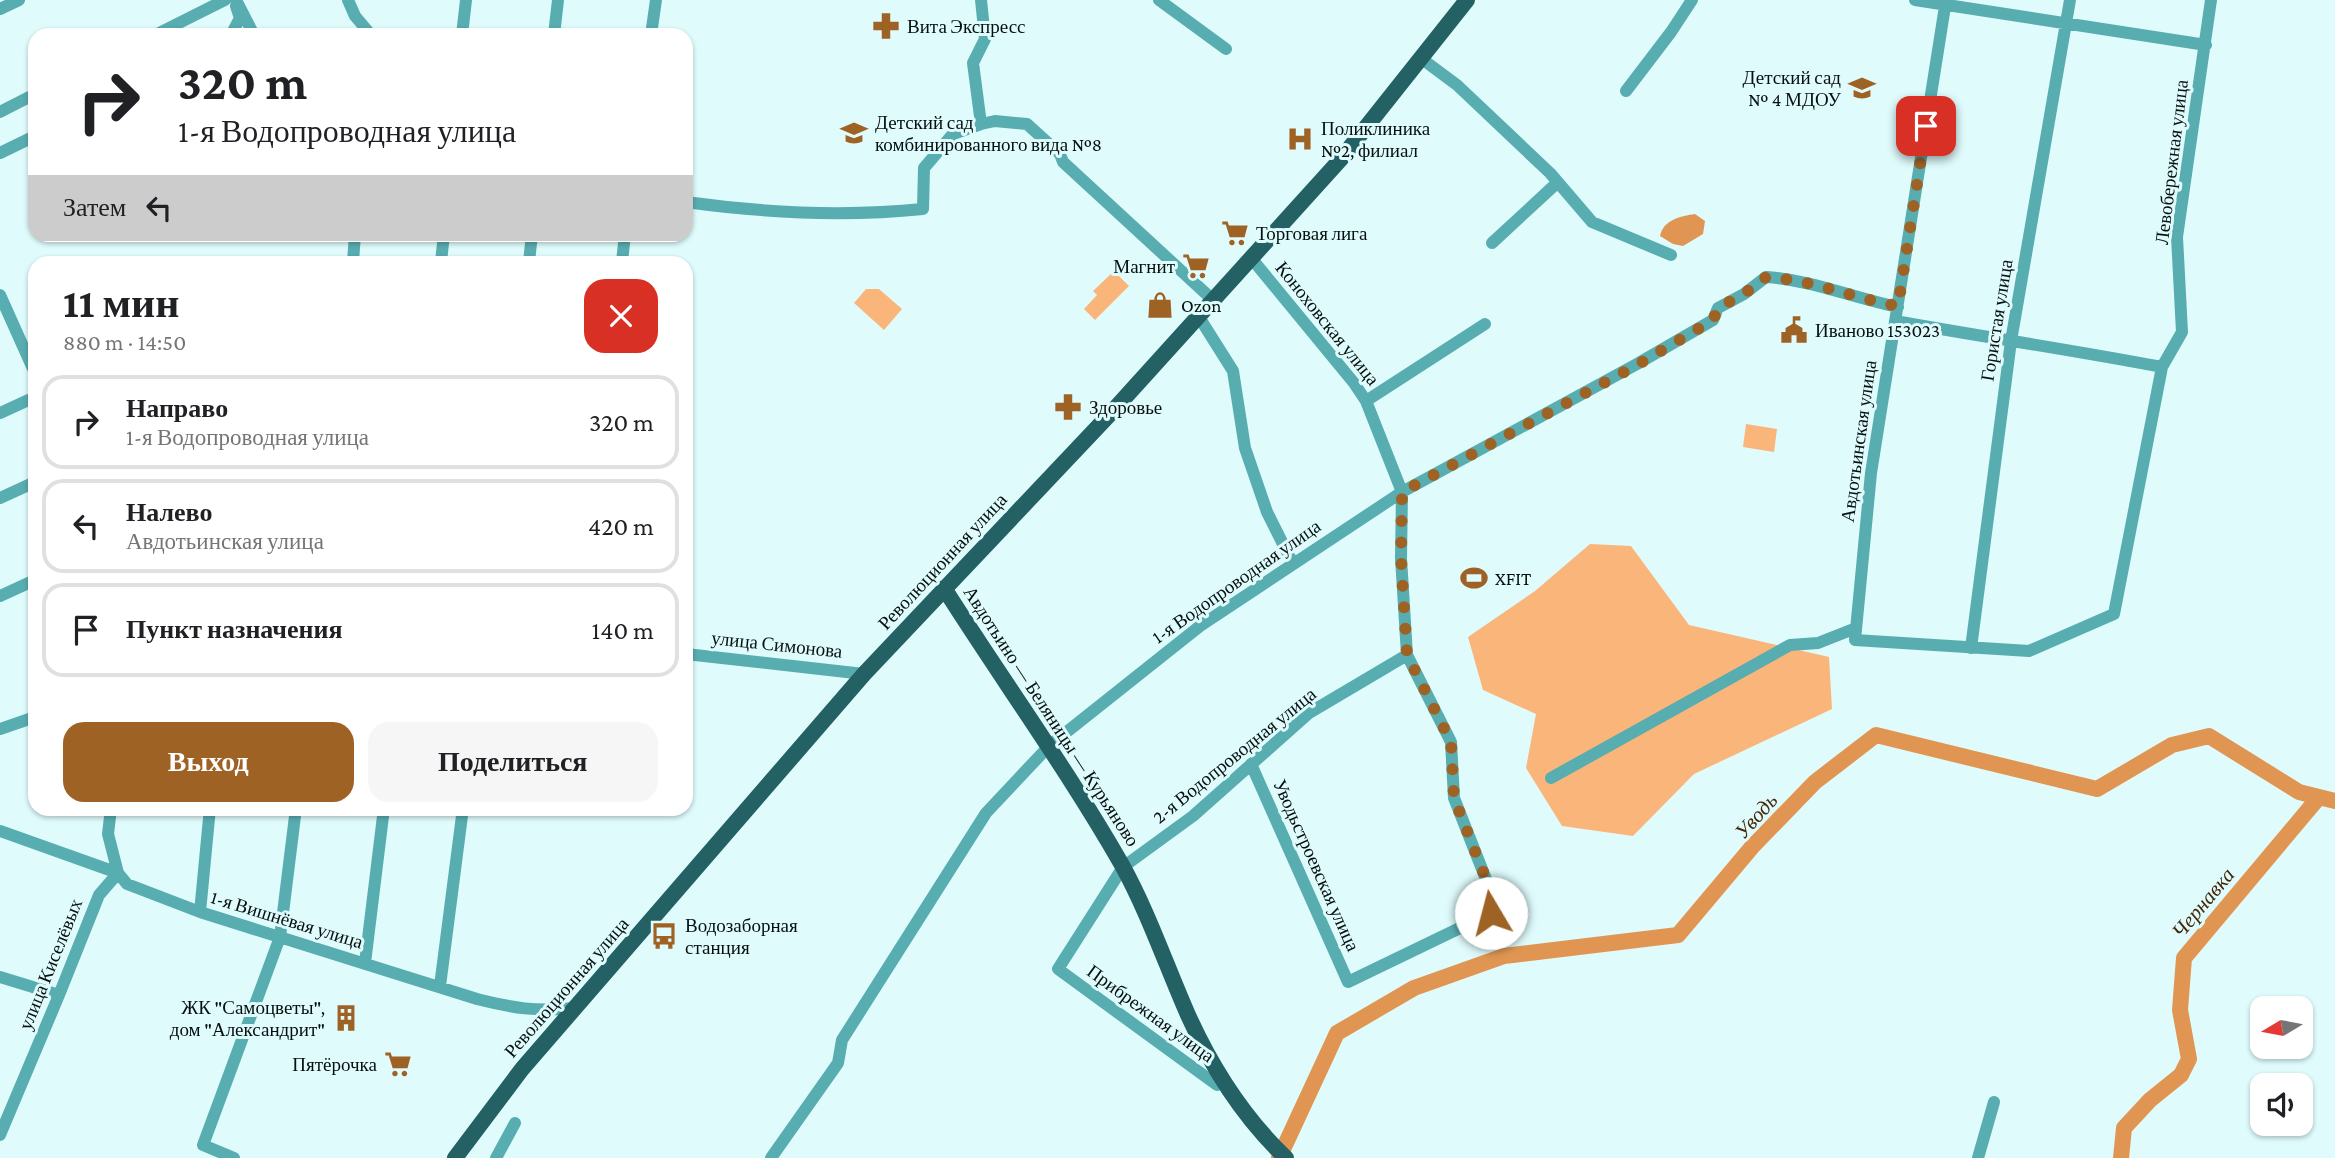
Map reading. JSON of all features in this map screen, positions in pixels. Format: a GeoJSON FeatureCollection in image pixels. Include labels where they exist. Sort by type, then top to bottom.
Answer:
{"type":"FeatureCollection","features":[{"type":"Feature","properties":{"kind":"main road","name":"Революционная улица"},"geometry":{"type":"LineString","coordinates":[[455,1158],[522,1069],[864,674],[1110,414],[1252,259],[1340,160],[1467,0]]}},
{"type":"Feature","properties":{"kind":"main road","name":"Авдотьино — Беляницы — Курьяново"},"geometry":{"type":"LineString","coordinates":[[944,588],[1049,746],[1123,867],[1209,1056],[1260,1133],[1286,1158]]}},
{"type":"Feature","properties":{"kind":"street"},"geometry":{"type":"LineString","coordinates":[[0,9],[19,0]]}},
{"type":"Feature","properties":{"kind":"street"},"geometry":{"type":"LineString","coordinates":[[169,28],[225,0]]}},
{"type":"Feature","properties":{"kind":"street"},"geometry":{"type":"LineString","coordinates":[[235,0],[240,18],[235,28]]}},
{"type":"Feature","properties":{"kind":"street"},"geometry":{"type":"LineString","coordinates":[[235,0],[250,28]]}},
{"type":"Feature","properties":{"kind":"street"},"geometry":{"type":"LineString","coordinates":[[348,0],[355,16],[365,28]]}},
{"type":"Feature","properties":{"kind":"street"},"geometry":{"type":"LineString","coordinates":[[463,28],[466,0]]}},
{"type":"Feature","properties":{"kind":"street"},"geometry":{"type":"LineString","coordinates":[[555,28],[558,0]]}},
{"type":"Feature","properties":{"kind":"street"},"geometry":{"type":"LineString","coordinates":[[652,28],[656,0]]}},
{"type":"Feature","properties":{"kind":"street"},"geometry":{"type":"LineString","coordinates":[[981,0],[985,39],[973,63],[981,124]]}},
{"type":"Feature","properties":{"kind":"street"},"geometry":{"type":"LineString","coordinates":[[1159,0],[1226,48]]}},
{"type":"Feature","properties":{"kind":"street"},"geometry":{"type":"LineString","coordinates":[[1626,91],[1692,0]]}},
{"type":"Feature","properties":{"kind":"street"},"geometry":{"type":"LineString","coordinates":[[1915,0],[1946,2],[2206,45]]}},
{"type":"Feature","properties":{"kind":"street","name":"Гористая улица"},"geometry":{"type":"LineString","coordinates":[[1972,648],[2011,341],[2070,0]]}},
{"type":"Feature","properties":{"kind":"street","name":"Левобережная улица"},"geometry":{"type":"LineString","coordinates":[[1972,648],[2029,651],[2114,614],[2162,367],[2182,332],[2177,237],[2211,0]]}},
{"type":"Feature","properties":{"kind":"street","name":"Авдотьинская улица"},"geometry":{"type":"LineString","coordinates":[[1856,634],[1871,473],[1946,2]]}},
{"type":"Feature","properties":{"kind":"street"},"geometry":{"type":"LineString","coordinates":[[1422,59],[1457,85],[1558,181],[1592,222],[1671,255]]}},
{"type":"Feature","properties":{"kind":"street"},"geometry":{"type":"LineString","coordinates":[[0,111],[28,97]]}},
{"type":"Feature","properties":{"kind":"street"},"geometry":{"type":"LineString","coordinates":[[693,203],[773,212],[885,213],[923,209],[924,168],[953,134],[995,121],[1027,124],[1060,154],[1063,162],[1214,301]]}},
{"type":"Feature","properties":{"kind":"street"},"geometry":{"type":"LineString","coordinates":[[0,153],[28,139]]}},
{"type":"Feature","properties":{"kind":"street"},"geometry":{"type":"LineString","coordinates":[[1493,243],[1558,181]]}},
{"type":"Feature","properties":{"kind":"street","name":"Коноховская улица"},"geometry":{"type":"LineString","coordinates":[[1252,259],[1366,401],[1402,492]]}},
{"type":"Feature","properties":{"kind":"street","name":"1-я Водопроводная улица"},"geometry":{"type":"LineString","coordinates":[[771,1158],[838,1063],[842,1040],[986,813],[1049,746],[1200,626],[1402,492],[1637,365],[1713,320],[1718,308],[1744,294],[1766,277],[1804,281],[1868,301],[1898,306]]}},
{"type":"Feature","properties":{"kind":"street"},"geometry":{"type":"LineString","coordinates":[[0,295],[3,309],[28,359]]}},
{"type":"Feature","properties":{"kind":"street"},"geometry":{"type":"LineString","coordinates":[[1199,317],[1233,371],[1244,448],[1267,512],[1293,564]]}},
{"type":"Feature","properties":{"kind":"street"},"geometry":{"type":"LineString","coordinates":[[1895,321],[2162,367]]}},
{"type":"Feature","properties":{"kind":"street"},"geometry":{"type":"LineString","coordinates":[[1366,401],[1485,324]]}},
{"type":"Feature","properties":{"kind":"street"},"geometry":{"type":"LineString","coordinates":[[0,413],[28,400]]}},
{"type":"Feature","properties":{"kind":"street"},"geometry":{"type":"LineString","coordinates":[[0,498],[28,485]]}},
{"type":"Feature","properties":{"kind":"street"},"geometry":{"type":"LineString","coordinates":[[1402,492],[1401,558],[1407,655]]}},
{"type":"Feature","properties":{"kind":"street"},"geometry":{"type":"LineString","coordinates":[[0,596],[28,583]]}},
{"type":"Feature","properties":{"kind":"street"},"geometry":{"type":"LineString","coordinates":[[1551,778],[1790,645],[1818,643],[1856,634],[1972,648]]}},
{"type":"Feature","properties":{"kind":"street","name":"улица Симонова"},"geometry":{"type":"LineString","coordinates":[[693,655],[864,674]]}},
{"type":"Feature","properties":{"kind":"street","name":"2-я Водопроводная улица"},"geometry":{"type":"LineString","coordinates":[[1123,867],[1193,816],[1309,713],[1407,655]]}},
{"type":"Feature","properties":{"kind":"street","name":"Уводьстроевская улица"},"geometry":{"type":"LineString","coordinates":[[1251,764],[1348,982],[1491,913],[1493,897],[1454,798],[1451,742],[1407,655]]}},
{"type":"Feature","properties":{"kind":"street"},"geometry":{"type":"LineString","coordinates":[[0,729],[28,719]]}},
{"type":"Feature","properties":{"kind":"street"},"geometry":{"type":"LineString","coordinates":[[110,816],[108,834],[118,873]]}},
{"type":"Feature","properties":{"kind":"street"},"geometry":{"type":"LineString","coordinates":[[200,912],[209,816]]}},
{"type":"Feature","properties":{"kind":"street"},"geometry":{"type":"LineString","coordinates":[[234,1158],[203,1145],[280,937],[295,816]]}},
{"type":"Feature","properties":{"kind":"street"},"geometry":{"type":"LineString","coordinates":[[365,963],[383,816]]}},
{"type":"Feature","properties":{"kind":"street"},"geometry":{"type":"LineString","coordinates":[[440,986],[462,816]]}},
{"type":"Feature","properties":{"kind":"street","name":"1-я Вишнёвая улица"},"geometry":{"type":"LineString","coordinates":[[0,831],[118,873],[127,884],[200,912],[477,999],[519,1009],[574,1009]]}},
{"type":"Feature","properties":{"kind":"street","name":"Прибрежная улица"},"geometry":{"type":"LineString","coordinates":[[1123,867],[1058,969],[1217,1085]]}},
{"type":"Feature","properties":{"kind":"street","name":"улица Киселёвых"},"geometry":{"type":"LineString","coordinates":[[0,1135],[99,895],[118,873]]}},
{"type":"Feature","properties":{"kind":"street"},"geometry":{"type":"LineString","coordinates":[[0,977],[59,995]]}},
{"type":"Feature","properties":{"kind":"street"},"geometry":{"type":"LineString","coordinates":[[1978,1158],[1994,1102]]}},
{"type":"Feature","properties":{"kind":"street"},"geometry":{"type":"LineString","coordinates":[[496,1158],[515,1124]]}},
{"type":"Feature","properties":{"kind":"shaded area"},"geometry":{"type":"Polygon","coordinates":[[[1695,214],[1705,221],[1703,234],[1683,246],[1673,244],[1660,236],[1669,223],[1695,214]]]}},
{"type":"Feature","properties":{"kind":"shaded area"},"geometry":{"type":"Polygon","coordinates":[[[1114,271],[1129,286],[1095,320],[1084,309],[1097,295],[1093,291],[1114,271]]]}},
{"type":"Feature","properties":{"kind":"shaded area"},"geometry":{"type":"Polygon","coordinates":[[[866,289],[879,289],[902,309],[884,330],[854,303],[866,289]]]}},
{"type":"Feature","properties":{"kind":"shaded area"},"geometry":{"type":"Polygon","coordinates":[[[1746,424],[1777,429],[1774,452],[1743,447],[1746,424]]]}},
{"type":"Feature","properties":{"kind":"shaded area"},"geometry":{"type":"Polygon","coordinates":[[[1590,544],[1631,546],[1689,625],[1829,657],[1832,709],[1694,774],[1633,836],[1562,826],[1526,768],[1536,714],[1483,690],[1468,637],[1535,591],[1590,544]]]}},
{"type":"Feature","properties":{"kind":"waterway","name":"Уводь"},"geometry":{"type":"LineString","coordinates":[[1279,1158],[1337,1033],[1414,988],[1504,956],[1678,935],[1752,847],[1815,782],[1876,735],[2097,789],[2172,745],[2209,736],[2299,792],[2335,801]]}},
{"type":"Feature","properties":{"kind":"waterway","name":"Чернавка"},"geometry":{"type":"LineString","coordinates":[[2121,1158],[2124,1128],[2150,1100],[2181,1075],[2189,1059],[2180,1010],[2184,958],[2319,797]]}},
{"type":"Feature","properties":{"kind":"place","name":"Вита Экспресс"},"geometry":{"type":"Point","coordinates":[886,26]}},
{"type":"Feature","properties":{"kind":"place","name":"Детский сад № 4 МДОУ"},"geometry":{"type":"Point","coordinates":[1862,88]}},
{"type":"Feature","properties":{"kind":"place","name":"Детский сад комбинированного вида №8"},"geometry":{"type":"Point","coordinates":[854,133]}},
{"type":"Feature","properties":{"kind":"place","name":"Поликлиника №2, филиал"},"geometry":{"type":"Point","coordinates":[1300,139]}},
{"type":"Feature","properties":{"kind":"place","name":"Торговая лига"},"geometry":{"type":"Point","coordinates":[1235,233]}},
{"type":"Feature","properties":{"kind":"place","name":"Магнит"},"geometry":{"type":"Point","coordinates":[1196,266]}},
{"type":"Feature","properties":{"kind":"place","name":"Ozon"},"geometry":{"type":"Point","coordinates":[1160,305]}},
{"type":"Feature","properties":{"kind":"place","name":"Иваново 153023"},"geometry":{"type":"Point","coordinates":[1794,330]}},
{"type":"Feature","properties":{"kind":"place","name":"Здоровье"},"geometry":{"type":"Point","coordinates":[1068,407]}},
{"type":"Feature","properties":{"kind":"place","name":"XFIT"},"geometry":{"type":"Point","coordinates":[1474,578]}},
{"type":"Feature","properties":{"kind":"place","name":"Водозаборная станция"},"geometry":{"type":"Point","coordinates":[664,936]}},
{"type":"Feature","properties":{"kind":"place","name":"ЖК \"Самоцветы\", дом \"Александрит\""},"geometry":{"type":"Point","coordinates":[346,1018]}},
{"type":"Feature","properties":{"kind":"place","name":"Пятёрочка"},"geometry":{"type":"Point","coordinates":[398,1064]}},
{"type":"Feature","properties":{"kind":"route"},"geometry":{"type":"LineString","coordinates":[[1491,913],[1493,897],[1454,798],[1451,742],[1407,655],[1401,558],[1402,492],[1637,365],[1713,320],[1718,308],[1744,294],[1766,277],[1804,281],[1868,301],[1898,306],[1926,126]]}}]}
